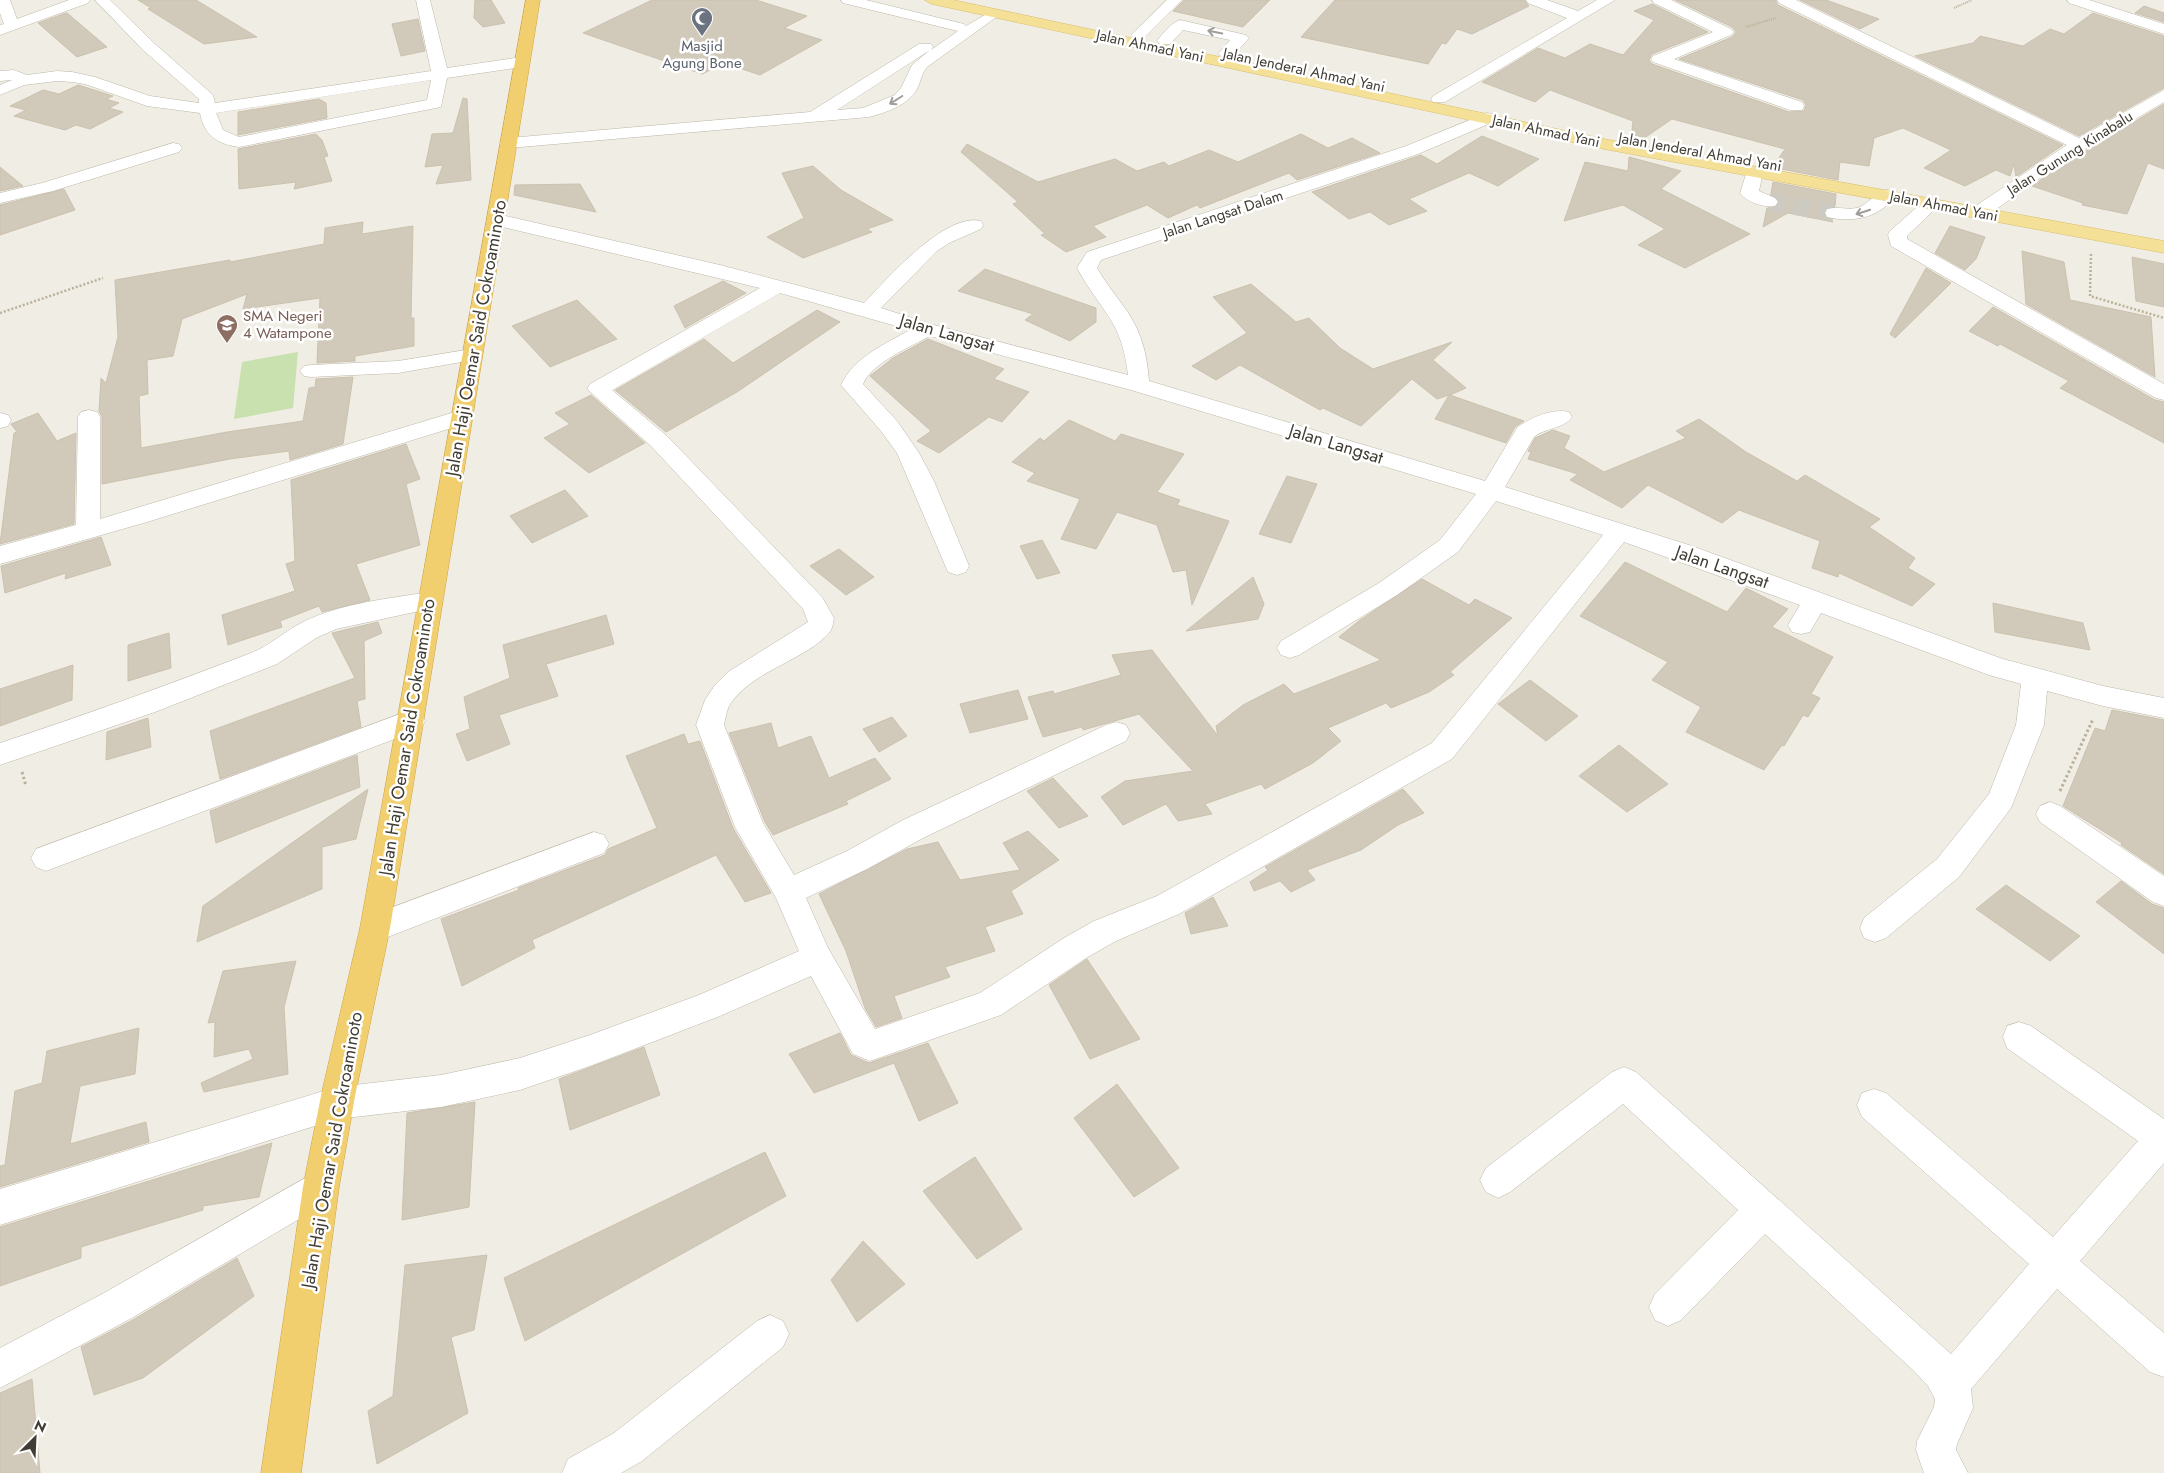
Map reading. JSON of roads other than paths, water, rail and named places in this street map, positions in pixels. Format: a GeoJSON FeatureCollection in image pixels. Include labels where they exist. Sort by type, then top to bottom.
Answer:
{"type":"FeatureCollection","features":[{"type":"Feature","properties":{"kind":"highway","name":"Jalan Haji Oemar Said Cokroaminoto"},"geometry":{"type":"LineString","coordinates":[[281,1473],[322,1187],[337,1103],[375,928],[412,721],[429,601],[463,417],[472,355],[497,220],[522,56],[533,0]]}},
{"type":"Feature","properties":{"kind":"main road","name":"Jalan Ahmad Yani"},"geometry":{"type":"LineString","coordinates":[[932,0],[984,8],[1487,118],[1754,172],[1931,204],[1984,209],[2164,247]]}},
{"type":"Feature","properties":{"kind":"main road","name":"Jalan Jenderal Ahmad Yani"},"geometry":{"type":"LineString","coordinates":[[984,8],[1165,40],[1608,136],[1984,209],[2164,237]]}},
{"type":"Feature","properties":{"kind":"street"},"geometry":{"type":"LineString","coordinates":[[3,0],[6,28],[82,0]]}},
{"type":"Feature","properties":{"kind":"street"},"geometry":{"type":"LineString","coordinates":[[102,0],[207,103],[215,134],[220,139],[239,142],[429,106],[435,103],[439,68],[423,0]]}},
{"type":"Feature","properties":{"kind":"street"},"geometry":{"type":"LineString","coordinates":[[848,0],[959,27]]}},
{"type":"Feature","properties":{"kind":"street"},"geometry":{"type":"LineString","coordinates":[[1139,35],[1175,0]]}},
{"type":"Feature","properties":{"kind":"street"},"geometry":{"type":"LineString","coordinates":[[1533,0],[1577,16]]}},
{"type":"Feature","properties":{"kind":"street"},"geometry":{"type":"LineString","coordinates":[[1439,99],[1577,16],[1608,0]]}},
{"type":"Feature","properties":{"kind":"street"},"geometry":{"type":"LineString","coordinates":[[1659,0],[1726,32],[1659,58],[1796,106]]}},
{"type":"Feature","properties":{"kind":"street"},"geometry":{"type":"LineString","coordinates":[[1784,0],[2080,145]]}},
{"type":"Feature","properties":{"kind":"street"},"geometry":{"type":"LineString","coordinates":[[2086,1],[2164,29]]}},
{"type":"Feature","properties":{"kind":"street"},"geometry":{"type":"LineString","coordinates":[[814,117],[959,27],[984,8]]}},
{"type":"Feature","properties":{"kind":"street"},"geometry":{"type":"LineString","coordinates":[[509,143],[863,113],[895,101],[908,91],[914,71],[984,8]]}},
{"type":"Feature","properties":{"kind":"street"},"geometry":{"type":"LineString","coordinates":[[1,90],[21,81],[58,76],[80,78],[147,101],[183,107],[522,56]]}},
{"type":"Feature","properties":{"kind":"street","name":"Jalan Gunung Kinabalu"},"geometry":{"type":"LineString","coordinates":[[1984,209],[2080,145],[2164,95]]}},
{"type":"Feature","properties":{"kind":"street","name":"Jalan Langsat Dalam"},"geometry":{"type":"LineString","coordinates":[[1139,385],[1137,354],[1133,340],[1122,317],[1087,268],[1094,256],[1412,150],[1487,118]]}},
{"type":"Feature","properties":{"kind":"street"},"geometry":{"type":"LineString","coordinates":[[0,198],[47,187],[173,148]]}},
{"type":"Feature","properties":{"kind":"street"},"geometry":{"type":"LineString","coordinates":[[1754,172],[1749,193],[1769,202]]}},
{"type":"Feature","properties":{"kind":"street"},"geometry":{"type":"LineString","coordinates":[[1834,213],[1858,215],[1869,212],[1887,195]]}},
{"type":"Feature","properties":{"kind":"street"},"geometry":{"type":"LineString","coordinates":[[1931,204],[1897,236],[1898,242],[2164,393]]}},
{"type":"Feature","properties":{"kind":"street","name":"Jalan Langsat"},"geometry":{"type":"LineString","coordinates":[[497,220],[607,244],[777,286],[868,310],[927,329],[1139,385],[1491,491],[1619,532],[1815,600],[1957,655],[2035,679],[2103,696],[2164,708]]}},
{"type":"Feature","properties":{"kind":"street"},"geometry":{"type":"LineString","coordinates":[[868,310],[930,247],[942,239],[974,226]]}},
{"type":"Feature","properties":{"kind":"street"},"geometry":{"type":"LineString","coordinates":[[777,286],[598,389],[659,440],[813,603],[821,618],[820,626],[810,635],[769,659],[730,686],[719,697],[711,715],[713,735],[750,827],[788,892],[817,957],[865,1043],[870,1046],[990,1006],[1075,948],[1105,931],[1168,904],[1442,751],[1619,532]]}},
{"type":"Feature","properties":{"kind":"street"},"geometry":{"type":"LineString","coordinates":[[927,329],[864,368],[853,379],[852,385],[890,427],[907,451],[924,485],[956,566]]}},
{"type":"Feature","properties":{"kind":"street"},"geometry":{"type":"LineString","coordinates":[[312,371],[398,367],[472,355]]}},
{"type":"Feature","properties":{"kind":"street"},"geometry":{"type":"LineString","coordinates":[[88,530],[89,417]]}},
{"type":"Feature","properties":{"kind":"street"},"geometry":{"type":"LineString","coordinates":[[0,555],[463,417]]}},
{"type":"Feature","properties":{"kind":"street"},"geometry":{"type":"LineString","coordinates":[[1290,648],[1434,558],[1449,546],[1491,491],[1525,434],[1532,427],[1561,417]]}},
{"type":"Feature","properties":{"kind":"street"},"geometry":{"type":"LineString","coordinates":[[1801,625],[1815,600]]}},
{"type":"Feature","properties":{"kind":"street"},"geometry":{"type":"LineString","coordinates":[[0,754],[145,705],[268,658],[311,630],[342,617],[429,601]]}},
{"type":"Feature","properties":{"kind":"street"},"geometry":{"type":"LineString","coordinates":[[1875,928],[1948,868],[2001,800],[2030,725],[2035,679]]}},
{"type":"Feature","properties":{"kind":"street"},"geometry":{"type":"LineString","coordinates":[[46,858],[412,721]]}},
{"type":"Feature","properties":{"kind":"street"},"geometry":{"type":"LineString","coordinates":[[788,892],[857,860],[914,829],[1116,733]]}},
{"type":"Feature","properties":{"kind":"street"},"geometry":{"type":"LineString","coordinates":[[2050,814],[2164,893]]}},
{"type":"Feature","properties":{"kind":"street"},"geometry":{"type":"LineString","coordinates":[[375,928],[594,844]]}},
{"type":"Feature","properties":{"kind":"street"},"geometry":{"type":"LineString","coordinates":[[0,1207],[337,1103],[455,1088],[501,1079],[551,1065],[756,987],[817,957]]}},
{"type":"Feature","properties":{"kind":"street"},"geometry":{"type":"LineString","coordinates":[[1949,1385],[2164,1139],[2019,1037]]}},
{"type":"Feature","properties":{"kind":"street"},"geometry":{"type":"LineString","coordinates":[[1498,1180],[1624,1083],[1940,1370],[1949,1385],[1954,1399],[1954,1409],[1938,1436],[1936,1447],[1939,1459],[1948,1473]]}},
{"type":"Feature","properties":{"kind":"street"},"geometry":{"type":"LineString","coordinates":[[1874,1105],[2164,1358]]}},
{"type":"Feature","properties":{"kind":"street"},"geometry":{"type":"LineString","coordinates":[[0,1368],[117,1306],[322,1187]]}},
{"type":"Feature","properties":{"kind":"street"},"geometry":{"type":"LineString","coordinates":[[1668,1307],[1764,1210]]}},
{"type":"Feature","properties":{"kind":"street"},"geometry":{"type":"LineString","coordinates":[[582,1473],[628,1447],[770,1334]]}},
{"type":"Feature","properties":{"kind":"tunnel"},"geometry":{"type":"LineString","coordinates":[[1769,202],[1834,213]]}},
{"type":"Feature","properties":{"kind":"place","name":"Masjid Agung Bone"},"geometry":{"type":"Point","coordinates":[702,37]}},
{"type":"Feature","properties":{"kind":"place","name":"SMA Negeri 4 Watampone"},"geometry":{"type":"Point","coordinates":[227,344]}}]}
